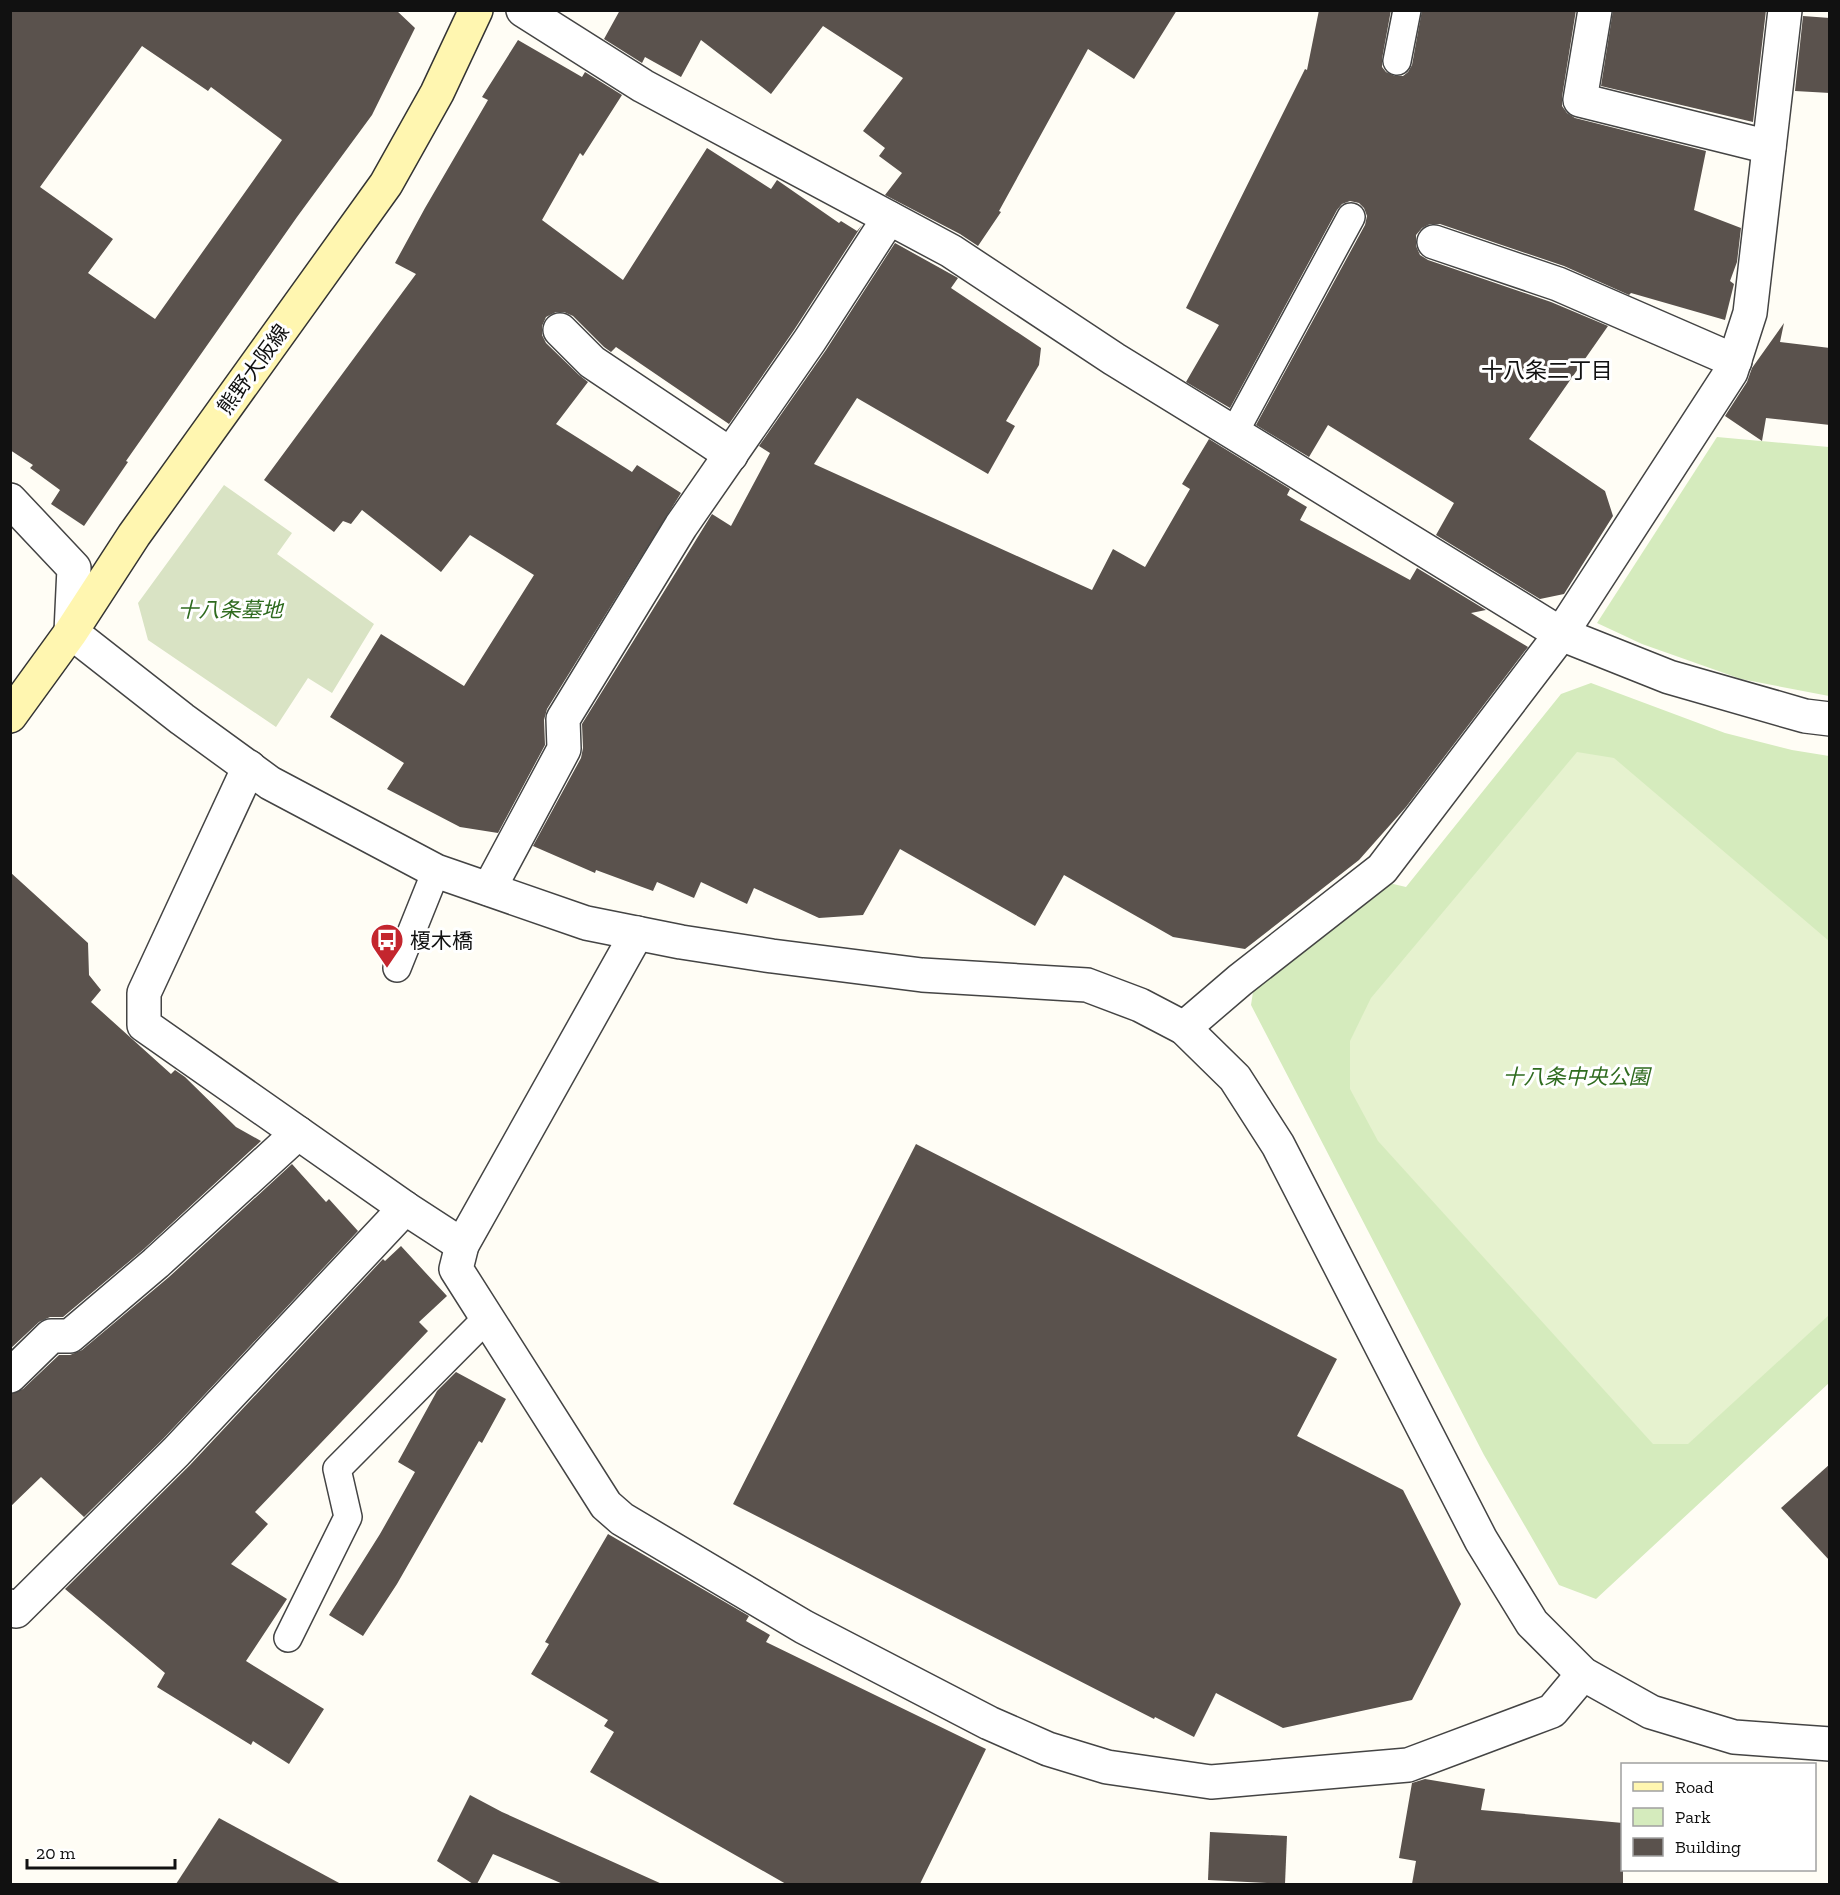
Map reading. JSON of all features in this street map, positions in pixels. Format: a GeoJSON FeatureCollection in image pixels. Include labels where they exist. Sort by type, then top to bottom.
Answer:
{"type":"FeatureCollection","features":[{"type":"Feature","properties":{"kind":"main road","name":"熊野大阪線"},"geometry":{"type":"LineString","coordinates":[[10,716],[71,632],[134,535],[386,184],[437,93],[476,10]]}},
{"type":"Feature","properties":{"kind":"street"},"geometry":{"type":"LineString","coordinates":[[523,10],[643,86],[951,251],[1114,359],[1561,634],[1669,677],[1805,716],[1830,719]]}},
{"type":"Feature","properties":{"kind":"street"},"geometry":{"type":"LineString","coordinates":[[1595,10],[1580,100],[1769,147]]}},
{"type":"Feature","properties":{"kind":"street"},"geometry":{"type":"LineString","coordinates":[[1184,1028],[1240,980],[1382,869],[1561,634],[1731,372],[1750,313],[1785,10]]}},
{"type":"Feature","properties":{"kind":"street"},"geometry":{"type":"LineString","coordinates":[[489,889],[564,749],[563,719],[681,526],[810,340],[889,218]]}},
{"type":"Feature","properties":{"kind":"street"},"geometry":{"type":"LineString","coordinates":[[1434,242],[1558,284],[1735,361]]}},
{"type":"Feature","properties":{"kind":"street"},"geometry":{"type":"LineString","coordinates":[[560,330],[592,362],[731,455]]}},
{"type":"Feature","properties":{"kind":"street"},"geometry":{"type":"LineString","coordinates":[[10,500],[74,567],[71,632],[182,719],[270,783],[436,871],[586,923],[637,933],[772,956],[922,975],[1087,986],[1140,1005],[1184,1028],[1235,1078],[1278,1146],[1481,1540],[1532,1623],[1583,1674],[1652,1712],[1734,1737],[1830,1744]]}},
{"type":"Feature","properties":{"kind":"street"},"geometry":{"type":"LineString","coordinates":[[249,768],[144,993],[144,1025],[405,1208],[462,1245]]}},
{"type":"Feature","properties":{"kind":"street"},"geometry":{"type":"LineString","coordinates":[[637,933],[462,1245],[456,1269],[606,1505],[622,1519],[804,1627],[989,1723],[1048,1749],[1107,1767],[1211,1782],[1408,1766],[1552,1711],[1583,1674]]}},
{"type":"Feature","properties":{"kind":"street"},"geometry":{"type":"LineString","coordinates":[[10,1376],[51,1336],[70,1336],[87,1322],[156,1263],[298,1133]]}},
{"type":"Feature","properties":{"kind":"street"},"geometry":{"type":"LineString","coordinates":[[10,1606],[16,1611],[176,1452],[405,1208]]}},
{"type":"Feature","properties":{"kind":"lane"},"geometry":{"type":"LineString","coordinates":[[1397,61],[1407,10]]}},
{"type":"Feature","properties":{"kind":"lane"},"geometry":{"type":"LineString","coordinates":[[1234,433],[1351,217]]}},
{"type":"Feature","properties":{"kind":"lane"},"geometry":{"type":"LineString","coordinates":[[397,968],[436,871]]}},
{"type":"Feature","properties":{"kind":"lane"},"geometry":{"type":"LineString","coordinates":[[288,1638],[348,1517],[337,1469],[487,1317]]}},
{"type":"Feature","properties":{"kind":"green space"},"geometry":{"type":"Polygon","coordinates":[[[1717,437],[1829,447],[1829,696],[1741,679],[1642,644],[1597,623],[1717,437]]]}},
{"type":"Feature","properties":{"kind":"green space","name":"十八条墓地"},"geometry":{"type":"Polygon","coordinates":[[[224,485],[292,533],[277,554],[374,624],[332,693],[308,678],[276,727],[148,640],[138,603],[224,485]]]}},
{"type":"Feature","properties":{"kind":"green space","name":"十八条中央公園"},"geometry":{"type":"Polygon","coordinates":[[[1591,683],[1725,733],[1792,750],[1829,756],[1829,1383],[1596,1599],[1559,1585],[1484,1455],[1251,1005],[1253,992],[1389,883],[1406,887],[1561,694],[1591,683]]]}},
{"type":"Feature","properties":{"kind":"green space","name":"十八条中央公園"},"geometry":{"type":"Polygon","coordinates":[[[1577,752],[1614,758],[1829,941],[1829,1315],[1688,1444],[1653,1444],[1378,1141],[1350,1089],[1350,1041],[1371,998],[1577,752]]]}},
{"type":"Feature","properties":{"kind":"building"},"geometry":{"type":"Polygon","coordinates":[[[10,10],[396,10],[415,28],[372,115],[297,217],[126,461],[128,462],[84,526],[51,504],[60,490],[30,468],[33,465],[10,450],[10,10]],[[142,46],[40,187],[113,239],[88,273],[155,319],[282,140],[211,87],[208,91],[142,46]]]}},
{"type":"Feature","properties":{"kind":"building"},"geometry":{"type":"Polygon","coordinates":[[[620,10],[1177,10],[1134,79],[1088,49],[999,211],[1001,212],[978,246],[960,234],[885,195],[902,173],[879,156],[885,148],[863,131],[903,78],[823,26],[771,94],[701,40],[681,77],[645,57],[642,63],[604,39],[620,10]]]}},
{"type":"Feature","properties":{"kind":"building"},"geometry":{"type":"Polygon","coordinates":[[[1319,10],[1391,10],[1382,67],[1386,72],[1395,76],[1403,76],[1412,65],[1422,10],[1576,10],[1562,97],[1562,106],[1567,113],[1575,118],[1706,151],[1694,210],[1741,228],[1737,262],[1730,281],[1734,284],[1725,320],[1631,293],[1629,295],[1564,266],[1440,224],[1430,224],[1416,235],[1416,246],[1420,255],[1428,260],[1551,302],[1608,326],[1529,439],[1605,491],[1613,516],[1564,594],[1540,599],[1436,535],[1454,503],[1328,425],[1309,457],[1256,425],[1365,225],[1367,216],[1359,203],[1350,201],[1342,204],[1337,210],[1230,408],[1186,382],[1219,325],[1186,308],[1305,69],[1307,70],[1319,10]]]}},
{"type":"Feature","properties":{"kind":"building"},"geometry":{"type":"Polygon","coordinates":[[[1613,10],[1766,10],[1753,122],[1601,86],[1613,10]]]}},
{"type":"Feature","properties":{"kind":"building"},"geometry":{"type":"Polygon","coordinates":[[[1803,16],[1830,18],[1830,93],[1795,91],[1803,16]]]}},
{"type":"Feature","properties":{"kind":"building"},"geometry":{"type":"Polygon","coordinates":[[[518,40],[582,77],[585,72],[622,95],[583,156],[580,153],[542,220],[623,280],[707,148],[771,189],[777,180],[839,223],[841,221],[857,231],[862,225],[794,330],[729,424],[616,347],[611,352],[573,316],[564,312],[556,312],[546,317],[542,326],[542,335],[546,343],[588,382],[556,424],[632,472],[637,465],[681,493],[547,709],[544,720],[545,745],[498,833],[460,827],[387,789],[404,763],[330,717],[381,634],[464,686],[534,575],[470,535],[441,572],[362,510],[351,524],[343,521],[334,532],[264,480],[416,274],[395,263],[488,100],[482,97],[518,40]]]}},
{"type":"Feature","properties":{"kind":"building"},"geometry":{"type":"Polygon","coordinates":[[[895,243],[958,278],[951,288],[1041,348],[1039,365],[1006,421],[1015,426],[988,474],[857,398],[814,464],[1092,590],[1113,549],[1145,567],[1190,489],[1182,484],[1209,439],[1290,489],[1287,495],[1307,507],[1300,520],[1410,580],[1417,568],[1486,610],[1471,613],[1528,647],[1406,807],[1359,860],[1245,949],[1173,937],[1064,875],[1035,926],[900,849],[863,915],[819,918],[754,888],[747,904],[701,882],[694,898],[657,882],[653,891],[596,870],[595,873],[533,846],[581,758],[582,724],[712,514],[731,526],[770,453],[759,446],[826,350],[895,243]]]}},
{"type":"Feature","properties":{"kind":"building"},"geometry":{"type":"Polygon","coordinates":[[[1784,323],[1780,342],[1830,348],[1830,425],[1766,418],[1762,441],[1725,416],[1747,382],[1752,368],[1784,323]]]}},
{"type":"Feature","properties":{"kind":"building"},"geometry":{"type":"Polygon","coordinates":[[[10,872],[88,943],[89,975],[101,990],[91,1002],[171,1074],[175,1070],[185,1077],[236,1127],[261,1141],[144,1249],[63,1317],[50,1317],[39,1322],[10,1349],[10,872]]]}},
{"type":"Feature","properties":{"kind":"building"},"geometry":{"type":"Polygon","coordinates":[[[916,1144],[1337,1359],[1297,1436],[1403,1490],[1461,1604],[1412,1700],[1283,1728],[1216,1693],[1194,1737],[1155,1717],[1154,1719],[733,1504],[916,1144]]]}},
{"type":"Feature","properties":{"kind":"building"},"geometry":{"type":"Polygon","coordinates":[[[292,1164],[326,1202],[329,1199],[358,1231],[163,1439],[84,1517],[41,1477],[10,1507],[10,1394],[23,1389],[59,1355],[70,1355],[82,1350],[169,1277],[292,1164]]]}},
{"type":"Feature","properties":{"kind":"building"},"geometry":{"type":"Polygon","coordinates":[[[401,1246],[447,1296],[419,1322],[428,1331],[255,1512],[268,1524],[231,1564],[287,1599],[246,1661],[324,1709],[289,1764],[253,1741],[251,1745],[157,1687],[165,1673],[65,1589],[190,1465],[383,1259],[385,1261],[401,1246]]]}},
{"type":"Feature","properties":{"kind":"building"},"geometry":{"type":"Polygon","coordinates":[[[456,1372],[506,1399],[482,1443],[479,1441],[397,1584],[363,1636],[329,1615],[380,1534],[415,1472],[398,1462],[437,1391],[456,1372]]]}},
{"type":"Feature","properties":{"kind":"building"},"geometry":{"type":"Polygon","coordinates":[[[1830,1464],[1830,1561],[1781,1508],[1830,1464]]]}},
{"type":"Feature","properties":{"kind":"building"},"geometry":{"type":"Polygon","coordinates":[[[608,1534],[749,1616],[746,1621],[770,1635],[766,1642],[986,1749],[920,1884],[786,1884],[590,1772],[614,1732],[604,1726],[608,1720],[531,1674],[549,1644],[545,1642],[608,1534]]]}},
{"type":"Feature","properties":{"kind":"building"},"geometry":{"type":"Polygon","coordinates":[[[1425,1779],[1485,1789],[1481,1810],[1621,1823],[1623,1884],[1412,1884],[1416,1861],[1399,1858],[1412,1783],[1425,1779]]]}},
{"type":"Feature","properties":{"kind":"building"},"geometry":{"type":"Polygon","coordinates":[[[470,1795],[502,1812],[662,1884],[563,1884],[493,1854],[477,1884],[473,1884],[437,1861],[470,1795]]]}},
{"type":"Feature","properties":{"kind":"building"},"geometry":{"type":"Polygon","coordinates":[[[219,1818],[341,1884],[176,1884],[219,1818]]]}},
{"type":"Feature","properties":{"kind":"building"},"geometry":{"type":"Polygon","coordinates":[[[1210,1832],[1287,1836],[1285,1884],[1208,1880],[1210,1832]]]}},
{"type":"Feature","properties":{"kind":"place","name":"榎木橋"},"geometry":{"type":"Point","coordinates":[387,969]}},
{"type":"Feature","properties":{"kind":"district","name":"十八条二丁目"},"geometry":{"type":"Point","coordinates":[1547,370]}}]}
